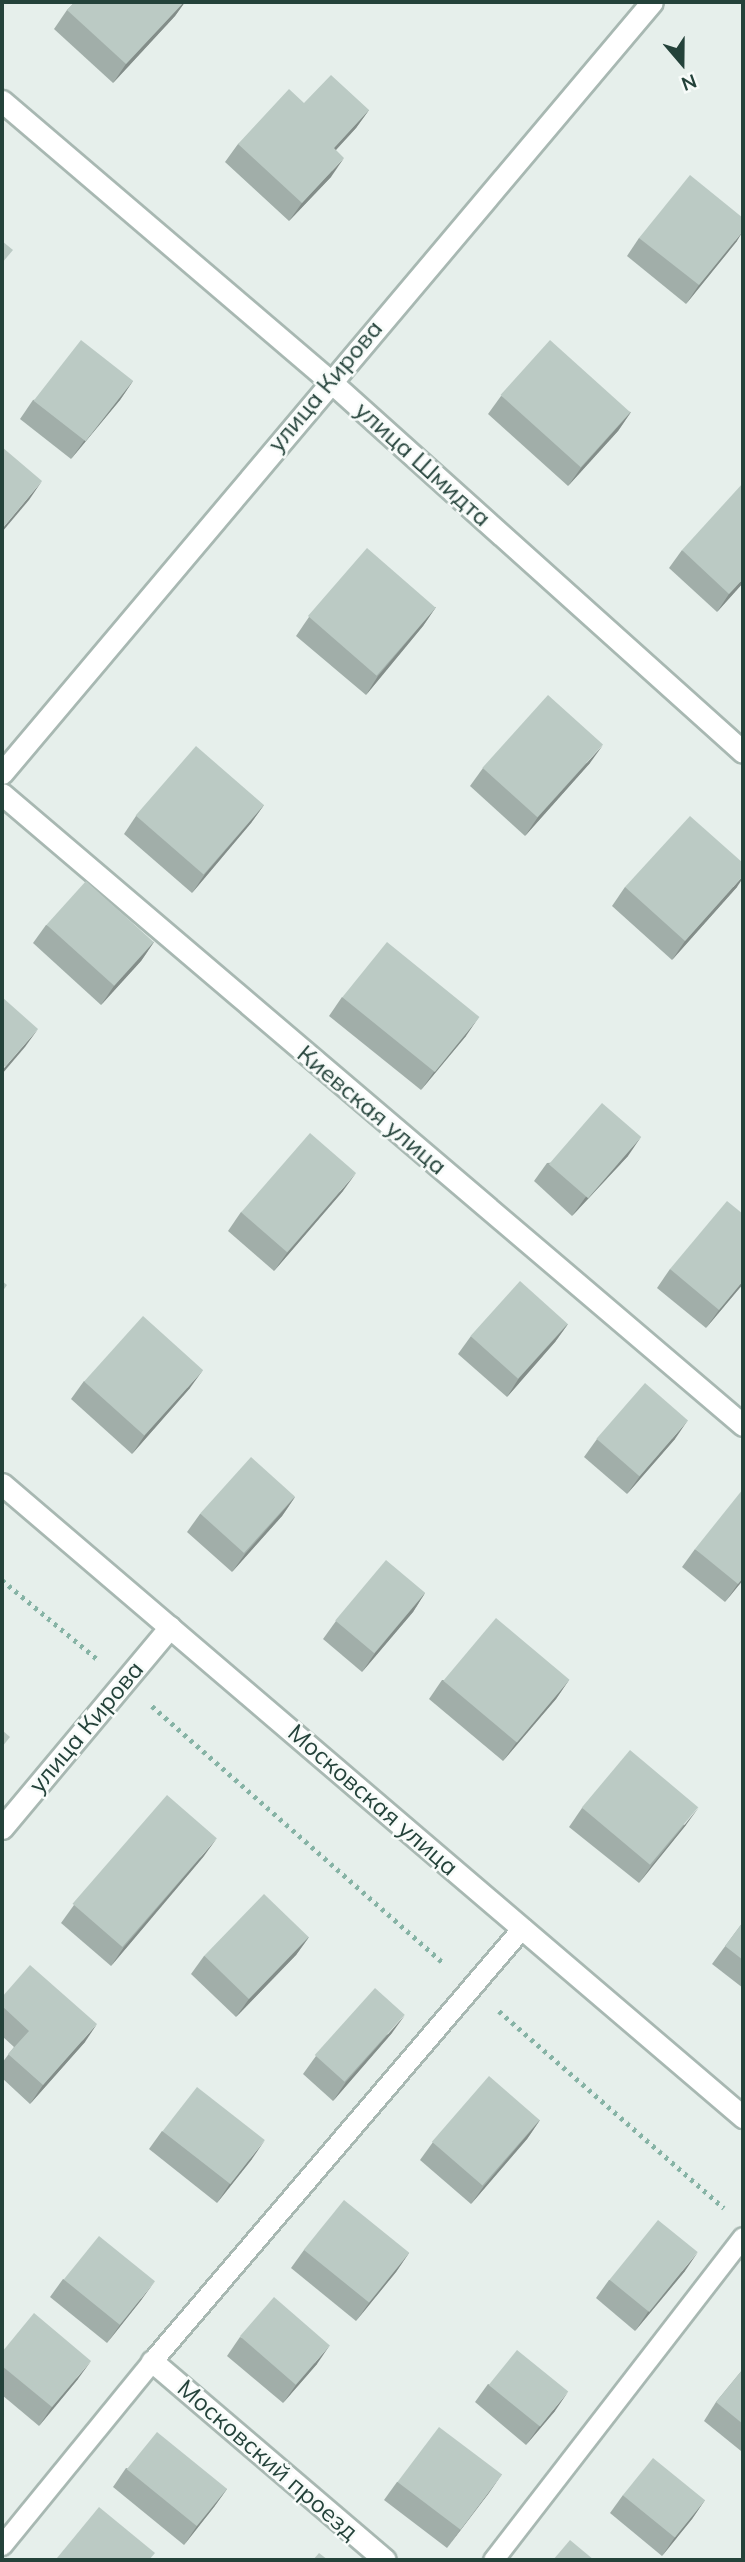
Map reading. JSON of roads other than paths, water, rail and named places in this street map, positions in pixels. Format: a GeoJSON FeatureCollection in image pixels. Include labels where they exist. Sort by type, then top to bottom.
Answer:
{"type":"FeatureCollection","features":[{"type":"Feature","properties":{"kind":"street","name":"улица Кирова"},"geometry":{"type":"LineString","coordinates":[[2,773],[652,2]]}},
{"type":"Feature","properties":{"kind":"street","name":"улица Шмидта"},"geometry":{"type":"LineString","coordinates":[[2,101],[330,381],[743,752]]}},
{"type":"Feature","properties":{"kind":"street","name":"Киевская улица"},"geometry":{"type":"LineString","coordinates":[[2,794],[743,1425]]}},
{"type":"Feature","properties":{"kind":"street","name":"Московская улица"},"geometry":{"type":"LineString","coordinates":[[2,1484],[743,2117]]}},
{"type":"Feature","properties":{"kind":"street","name":"улица Кирова"},"geometry":{"type":"LineString","coordinates":[[2,1828],[170,1627]]}},
{"type":"Feature","properties":{"kind":"street","name":"Московский проезд"},"geometry":{"type":"LineString","coordinates":[[152,2361],[385,2560]]}},
{"type":"Feature","properties":{"kind":"lane"},"geometry":{"type":"LineString","coordinates":[[2,2545],[152,2361],[522,1928]]}},
{"type":"Feature","properties":{"kind":"lane"},"geometry":{"type":"LineString","coordinates":[[493,2560],[743,2237]]}}]}
